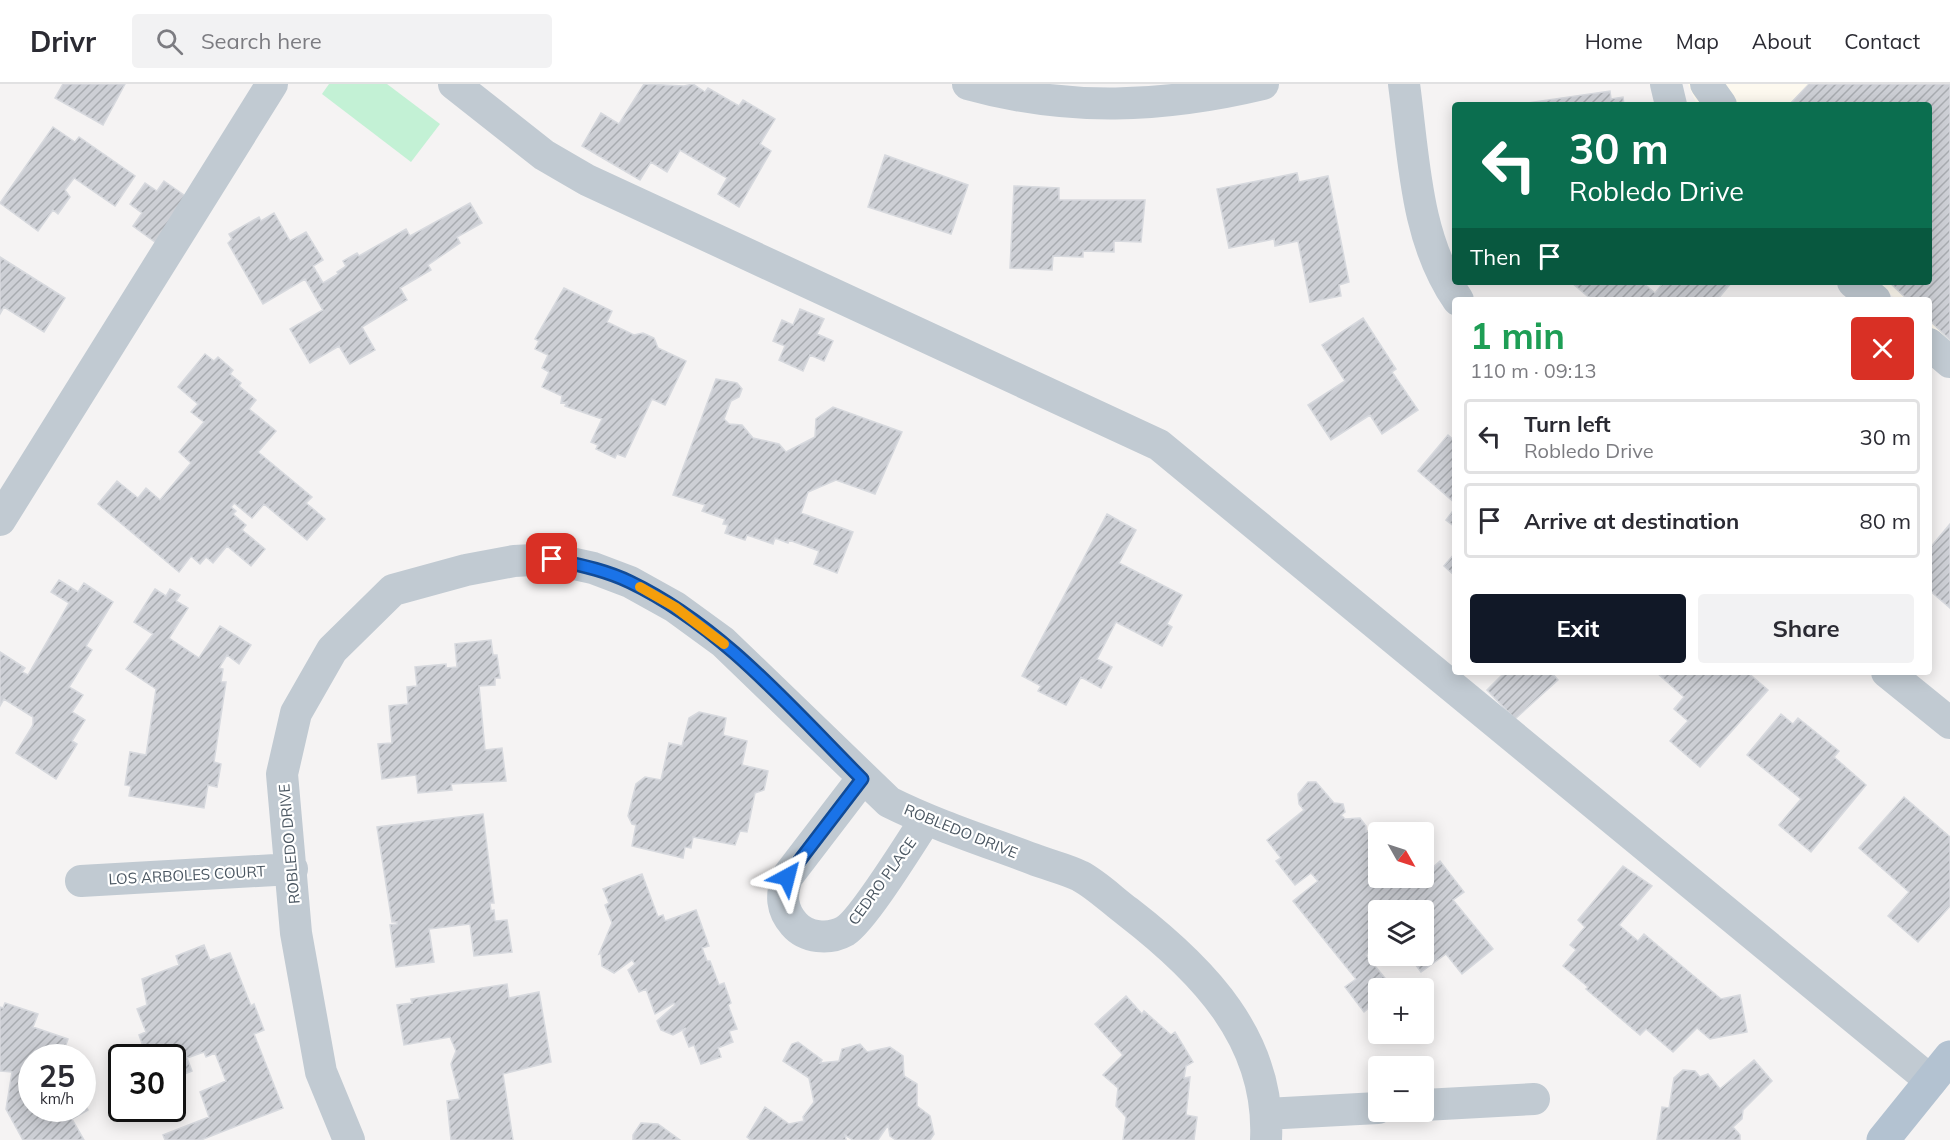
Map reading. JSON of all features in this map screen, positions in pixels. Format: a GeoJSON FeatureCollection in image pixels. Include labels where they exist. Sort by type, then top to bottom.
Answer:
{"type":"FeatureCollection","features":[{"type":"Feature","properties":{"kind":"main road"},"geometry":{"type":"LineString","coordinates":[[1883,1140],[1940,1069]]}},
{"type":"Feature","properties":{"kind":"street"},"geometry":{"type":"LineString","coordinates":[[0,520],[273,84]]}},
{"type":"Feature","properties":{"kind":"street"},"geometry":{"type":"LineString","coordinates":[[454,84],[544,155],[587,180],[1159,445],[1940,1069]]}},
{"type":"Feature","properties":{"kind":"street"},"geometry":{"type":"LineString","coordinates":[[968,84],[1082,105],[1148,103],[1204,97],[1263,84]]}},
{"type":"Feature","properties":{"kind":"street"},"geometry":{"type":"LineString","coordinates":[[1404,84],[1424,226],[1441,276],[1456,297]]}},
{"type":"Feature","properties":{"kind":"street"},"geometry":{"type":"LineString","coordinates":[[1666,84],[1670,102]]}},
{"type":"Feature","properties":{"kind":"street"},"geometry":{"type":"LineString","coordinates":[[1706,84],[1719,102]]}},
{"type":"Feature","properties":{"kind":"street"},"geometry":{"type":"LineString","coordinates":[[1857,285],[1871,297]]}},
{"type":"Feature","properties":{"kind":"street"},"geometry":{"type":"LineString","coordinates":[[1932,347],[1950,362]]}},
{"type":"Feature","properties":{"kind":"street","name":"ROBLEDO DRIVE"},"geometry":{"type":"LineString","coordinates":[[349,1140],[321,1072],[296,933],[282,774],[296,712],[332,650],[393,590],[438,576],[514,561],[562,561],[593,568],[639,587],[675,607],[723,642],[862,779],[889,802],[926,819],[1082,877],[1152,931],[1187,962],[1215,993],[1248,1043],[1263,1083],[1267,1127]]}},
{"type":"Feature","properties":{"kind":"street"},"geometry":{"type":"LineString","coordinates":[[1891,675],[1950,723]]}},
{"type":"Feature","properties":{"kind":"street","name":"CEDRO PLACE"},"geometry":{"type":"LineString","coordinates":[[862,779],[787,877],[783,890],[783,904],[788,917],[808,934],[833,936],[855,923],[926,819]]}},
{"type":"Feature","properties":{"kind":"street","name":"LOS ARBOLES COURT"},"geometry":{"type":"LineString","coordinates":[[81,881],[292,869]]}},
{"type":"Feature","properties":{"kind":"street"},"geometry":{"type":"LineString","coordinates":[[1434,1105],[1534,1099]]}},
{"type":"Feature","properties":{"kind":"street"},"geometry":{"type":"LineString","coordinates":[[1267,1127],[1368,1110]]}},
{"type":"Feature","properties":{"kind":"shaded area"},"geometry":{"type":"Polygon","coordinates":[[[1688,84],[1950,84],[1950,344],[1932,329],[1932,297],[1894,297],[1880,285],[1932,285],[1932,102],[1696,102],[1688,84]]]}},
{"type":"Feature","properties":{"kind":"green space"},"geometry":{"type":"Polygon","coordinates":[[[329,84],[387,84],[440,124],[411,162],[322,94],[329,84]]]}},
{"type":"Feature","properties":{"kind":"building"},"geometry":{"type":"Polygon","coordinates":[[[63,84],[125,84],[103,125],[55,98],[63,84]]]}},
{"type":"Feature","properties":{"kind":"building"},"geometry":{"type":"Polygon","coordinates":[[[644,84],[684,86],[693,84],[705,92],[708,88],[739,106],[743,100],[775,119],[760,144],[771,151],[739,207],[718,194],[727,178],[680,150],[667,172],[651,162],[640,180],[582,146],[601,113],[619,124],[644,84]]]}},
{"type":"Feature","properties":{"kind":"building"},"geometry":{"type":"Polygon","coordinates":[[[1809,84],[1950,84],[1950,340],[1932,323],[1932,297],[1905,297],[1892,285],[1932,285],[1932,102],[1792,102],[1809,84]]]}},
{"type":"Feature","properties":{"kind":"building"},"geometry":{"type":"Polygon","coordinates":[[[1610,91],[1611,99],[1623,97],[1624,102],[1534,102],[1610,91]]]}},
{"type":"Feature","properties":{"kind":"building"},"geometry":{"type":"Polygon","coordinates":[[[53,127],[75,142],[79,137],[135,176],[115,206],[74,178],[65,190],[70,197],[58,214],[53,210],[38,231],[0,203],[53,127]]]}},
{"type":"Feature","properties":{"kind":"building"},"geometry":{"type":"Polygon","coordinates":[[[885,155],[968,185],[951,234],[868,207],[885,155]]]}},
{"type":"Feature","properties":{"kind":"building"},"geometry":{"type":"Polygon","coordinates":[[[1297,173],[1299,182],[1328,176],[1349,282],[1339,285],[1341,296],[1310,302],[1298,241],[1275,246],[1274,239],[1229,248],[1217,189],[1297,173]]]}},
{"type":"Feature","properties":{"kind":"building"},"geometry":{"type":"Polygon","coordinates":[[[164,181],[191,200],[159,245],[133,226],[142,213],[130,204],[145,183],[157,191],[164,181]]]}},
{"type":"Feature","properties":{"kind":"building"},"geometry":{"type":"Polygon","coordinates":[[[1014,186],[1059,188],[1059,200],[1145,200],[1141,242],[1114,241],[1114,252],[1083,251],[1083,257],[1053,256],[1052,270],[1010,268],[1014,186]]]}},
{"type":"Feature","properties":{"kind":"building"},"geometry":{"type":"Polygon","coordinates":[[[470,203],[482,223],[457,237],[460,243],[428,265],[431,270],[400,288],[407,300],[362,327],[375,350],[350,364],[339,346],[310,363],[290,329],[323,310],[305,279],[263,304],[228,243],[232,239],[229,234],[259,217],[261,221],[274,213],[290,241],[306,232],[323,260],[313,266],[323,283],[346,266],[343,261],[357,253],[359,256],[406,229],[410,236],[470,203]]]}},
{"type":"Feature","properties":{"kind":"building"},"geometry":{"type":"Polygon","coordinates":[[[0,257],[65,298],[44,332],[4,307],[0,314],[0,257]]]}},
{"type":"Feature","properties":{"kind":"building"},"geometry":{"type":"Polygon","coordinates":[[[1574,285],[1646,285],[1655,293],[1662,285],[1730,285],[1720,297],[1588,297],[1574,285]]]}},
{"type":"Feature","properties":{"kind":"building"},"geometry":{"type":"Polygon","coordinates":[[[564,288],[612,311],[607,322],[634,335],[643,333],[654,338],[658,348],[686,361],[665,405],[652,399],[625,457],[617,454],[615,458],[596,449],[598,445],[591,442],[602,419],[565,406],[567,402],[561,403],[562,396],[542,387],[549,372],[542,368],[548,355],[535,349],[539,341],[535,339],[564,288]]]}},
{"type":"Feature","properties":{"kind":"building"},"geometry":{"type":"Polygon","coordinates":[[[800,309],[824,319],[817,334],[833,341],[824,361],[810,355],[803,371],[779,360],[785,346],[773,341],[782,320],[793,325],[800,309]]]}},
{"type":"Feature","properties":{"kind":"building"},"geometry":{"type":"Polygon","coordinates":[[[1363,318],[1396,369],[1392,372],[1418,410],[1382,434],[1370,415],[1331,440],[1308,405],[1345,381],[1322,345],[1363,318]]]}},
{"type":"Feature","properties":{"kind":"building"},"geometry":{"type":"Polygon","coordinates":[[[205,354],[214,361],[218,357],[233,370],[230,374],[241,383],[239,386],[256,400],[249,409],[276,431],[258,452],[312,497],[306,503],[325,519],[307,540],[264,504],[252,518],[234,503],[231,507],[236,511],[233,514],[246,525],[242,530],[265,549],[251,566],[227,546],[213,563],[206,557],[200,564],[191,556],[179,572],[98,504],[117,481],[138,498],[146,488],[160,500],[191,463],[179,452],[204,422],[191,412],[198,404],[178,387],[205,354]]]}},
{"type":"Feature","properties":{"kind":"building"},"geometry":{"type":"Polygon","coordinates":[[[716,379],[737,383],[742,389],[739,397],[731,401],[724,419],[729,424],[742,425],[753,438],[779,444],[786,452],[815,437],[816,419],[833,407],[902,432],[875,494],[836,480],[808,492],[801,513],[853,532],[837,573],[814,564],[819,551],[789,540],[788,543],[775,538],[773,544],[747,535],[745,540],[725,533],[728,525],[723,524],[725,519],[702,511],[705,505],[673,495],[716,379]]]}},
{"type":"Feature","properties":{"kind":"building"},"geometry":{"type":"Polygon","coordinates":[[[1448,435],[1452,438],[1452,500],[1418,471],[1448,435]]]}},
{"type":"Feature","properties":{"kind":"building"},"geometry":{"type":"Polygon","coordinates":[[[1452,512],[1452,525],[1446,520],[1452,512]]]}},
{"type":"Feature","properties":{"kind":"building"},"geometry":{"type":"Polygon","coordinates":[[[1107,514],[1136,530],[1119,563],[1182,595],[1167,624],[1172,627],[1162,646],[1116,622],[1097,659],[1112,667],[1101,688],[1081,677],[1066,705],[1038,691],[1041,686],[1022,676],[1107,514]]]}},
{"type":"Feature","properties":{"kind":"building"},"geometry":{"type":"Polygon","coordinates":[[[1950,524],[1950,608],[1932,593],[1932,545],[1950,524]]]}},
{"type":"Feature","properties":{"kind":"building"},"geometry":{"type":"Polygon","coordinates":[[[1452,557],[1452,573],[1444,566],[1452,557]]]}},
{"type":"Feature","properties":{"kind":"building"},"geometry":{"type":"Polygon","coordinates":[[[59,580],[78,592],[84,583],[113,602],[86,646],[92,650],[69,687],[83,695],[72,712],[85,720],[72,741],[77,744],[56,779],[16,753],[33,725],[33,717],[4,699],[0,706],[0,652],[25,668],[22,672],[28,675],[69,603],[51,592],[59,580]]]}},
{"type":"Feature","properties":{"kind":"building"},"geometry":{"type":"Polygon","coordinates":[[[155,589],[166,596],[170,589],[180,595],[176,601],[188,608],[169,638],[199,658],[220,626],[251,645],[239,664],[227,655],[219,668],[223,669],[221,682],[226,682],[214,762],[221,764],[217,787],[208,785],[204,808],[129,796],[131,786],[125,785],[130,752],[146,755],[156,689],[126,669],[153,634],[134,622],[155,589]]]}},
{"type":"Feature","properties":{"kind":"building"},"geometry":{"type":"Polygon","coordinates":[[[491,640],[493,655],[497,655],[500,678],[495,678],[495,685],[479,686],[485,750],[502,748],[506,781],[451,784],[452,790],[418,793],[416,775],[382,779],[378,744],[392,743],[389,706],[408,704],[407,687],[417,686],[415,667],[446,664],[446,668],[457,667],[455,644],[491,640]]]}},
{"type":"Feature","properties":{"kind":"building"},"geometry":{"type":"Polygon","coordinates":[[[1502,675],[1554,675],[1558,680],[1515,719],[1487,690],[1502,675]]]}},
{"type":"Feature","properties":{"kind":"building"},"geometry":{"type":"Polygon","coordinates":[[[1659,675],[1750,675],[1768,690],[1700,767],[1670,741],[1688,721],[1674,709],[1684,697],[1659,675]]]}},
{"type":"Feature","properties":{"kind":"building"},"geometry":{"type":"Polygon","coordinates":[[[699,712],[726,718],[723,735],[747,741],[742,765],[768,771],[764,790],[755,793],[747,832],[740,831],[735,845],[693,837],[691,848],[685,847],[683,858],[632,846],[636,825],[632,824],[628,816],[636,784],[645,777],[661,780],[669,743],[682,746],[689,718],[699,712]]]}},
{"type":"Feature","properties":{"kind":"building"},"geometry":{"type":"Polygon","coordinates":[[[1781,714],[1793,724],[1798,718],[1839,751],[1834,757],[1866,785],[1811,852],[1779,825],[1801,799],[1747,755],[1781,714]]]}},
{"type":"Feature","properties":{"kind":"building"},"geometry":{"type":"Polygon","coordinates":[[[1308,782],[1316,782],[1334,803],[1343,804],[1345,812],[1341,815],[1345,819],[1360,818],[1366,826],[1366,832],[1368,831],[1368,888],[1434,888],[1434,866],[1440,861],[1464,892],[1453,900],[1493,949],[1462,974],[1446,954],[1434,963],[1434,900],[1368,900],[1368,954],[1366,955],[1368,966],[1375,966],[1385,978],[1368,978],[1368,1009],[1364,1012],[1345,987],[1356,979],[1293,901],[1318,881],[1311,873],[1295,885],[1276,861],[1281,858],[1267,840],[1304,810],[1299,804],[1298,794],[1308,782]]]}},
{"type":"Feature","properties":{"kind":"building"},"geometry":{"type":"Polygon","coordinates":[[[1904,797],[1950,837],[1950,906],[1918,942],[1888,916],[1909,892],[1859,848],[1904,797]]]}},
{"type":"Feature","properties":{"kind":"building"},"geometry":{"type":"Polygon","coordinates":[[[483,814],[494,903],[490,903],[491,911],[494,910],[495,921],[507,920],[512,952],[474,956],[470,924],[429,929],[434,962],[396,967],[390,925],[397,924],[397,922],[392,922],[377,827],[483,814]]]}},
{"type":"Feature","properties":{"kind":"building"},"geometry":{"type":"Polygon","coordinates":[[[1623,866],[1652,886],[1619,925],[1638,941],[1644,934],[1721,999],[1740,995],[1747,1032],[1710,1039],[1697,1028],[1673,1052],[1646,1029],[1640,1035],[1563,966],[1576,950],[1570,945],[1585,927],[1578,920],[1623,866]]]}},
{"type":"Feature","properties":{"kind":"building"},"geometry":{"type":"Polygon","coordinates":[[[642,874],[658,917],[663,915],[665,921],[696,910],[709,946],[702,948],[707,961],[710,961],[719,985],[724,983],[731,1003],[728,1005],[737,1029],[729,1031],[733,1042],[718,1048],[721,1057],[701,1064],[694,1045],[689,1047],[683,1032],[686,1028],[673,1035],[661,1030],[657,1021],[675,1005],[674,1003],[655,1014],[646,989],[639,992],[628,970],[635,964],[632,960],[614,973],[602,966],[601,953],[599,954],[612,923],[605,905],[609,903],[603,889],[642,874]]]}},
{"type":"Feature","properties":{"kind":"building"},"geometry":{"type":"Polygon","coordinates":[[[204,945],[210,960],[230,953],[251,1006],[254,1004],[264,1030],[254,1034],[283,1108],[201,1140],[165,1140],[163,1135],[209,1117],[200,1092],[226,1081],[215,1053],[206,1057],[204,1052],[187,1058],[192,1071],[186,1073],[186,1044],[142,1044],[139,1035],[146,1032],[137,1009],[147,1005],[142,979],[179,965],[176,956],[204,945]]]}},
{"type":"Feature","properties":{"kind":"building"},"geometry":{"type":"Polygon","coordinates":[[[1416,966],[1429,966],[1421,972],[1416,966]]]}},
{"type":"Feature","properties":{"kind":"building"},"geometry":{"type":"Polygon","coordinates":[[[507,984],[509,998],[539,992],[551,1062],[503,1074],[513,1140],[451,1140],[447,1101],[460,1099],[451,1064],[456,1051],[450,1037],[404,1045],[397,1005],[412,1003],[411,999],[507,984]]]}},
{"type":"Feature","properties":{"kind":"building"},"geometry":{"type":"Polygon","coordinates":[[[1126,996],[1142,1014],[1144,1011],[1171,1035],[1175,1032],[1193,1062],[1186,1066],[1184,1078],[1190,1077],[1186,1115],[1197,1117],[1194,1140],[1123,1140],[1126,1117],[1116,1106],[1118,1088],[1103,1075],[1123,1055],[1095,1024],[1126,996]]]}},
{"type":"Feature","properties":{"kind":"building"},"geometry":{"type":"Polygon","coordinates":[[[5,1003],[38,1014],[33,1027],[68,1039],[66,1044],[18,1044],[18,1122],[74,1122],[84,1140],[23,1140],[6,1109],[12,1072],[0,1071],[0,1007],[3,1008],[5,1003]]]}},
{"type":"Feature","properties":{"kind":"building"},"geometry":{"type":"Polygon","coordinates":[[[798,1042],[822,1060],[820,1063],[839,1061],[842,1049],[860,1044],[867,1052],[890,1047],[903,1056],[904,1076],[917,1084],[917,1106],[930,1116],[934,1134],[930,1140],[896,1140],[890,1136],[888,1125],[878,1140],[853,1140],[845,1135],[846,1140],[751,1140],[747,1137],[765,1107],[789,1124],[804,1121],[803,1117],[814,1102],[809,1078],[783,1061],[792,1044],[798,1042]]]}},
{"type":"Feature","properties":{"kind":"building"},"geometry":{"type":"Polygon","coordinates":[[[1754,1060],[1772,1081],[1743,1110],[1742,1119],[1733,1127],[1740,1135],[1740,1140],[1657,1140],[1662,1107],[1669,1108],[1674,1078],[1683,1070],[1695,1071],[1700,1077],[1708,1074],[1720,1089],[1754,1060]]]}},
{"type":"Feature","properties":{"kind":"building"},"geometry":{"type":"Polygon","coordinates":[[[641,1123],[658,1124],[680,1140],[633,1140],[633,1135],[641,1123]]]}},
{"type":"Feature","properties":{"kind":"slow traffic"},"geometry":{"type":"LineString","coordinates":[[640,587],[675,607],[724,644]]}},
{"type":"Feature","properties":{"kind":"route"},"geometry":{"type":"LineString","coordinates":[[552,559],[593,568],[630,582],[675,607],[723,642],[862,779],[787,877]]}}]}
